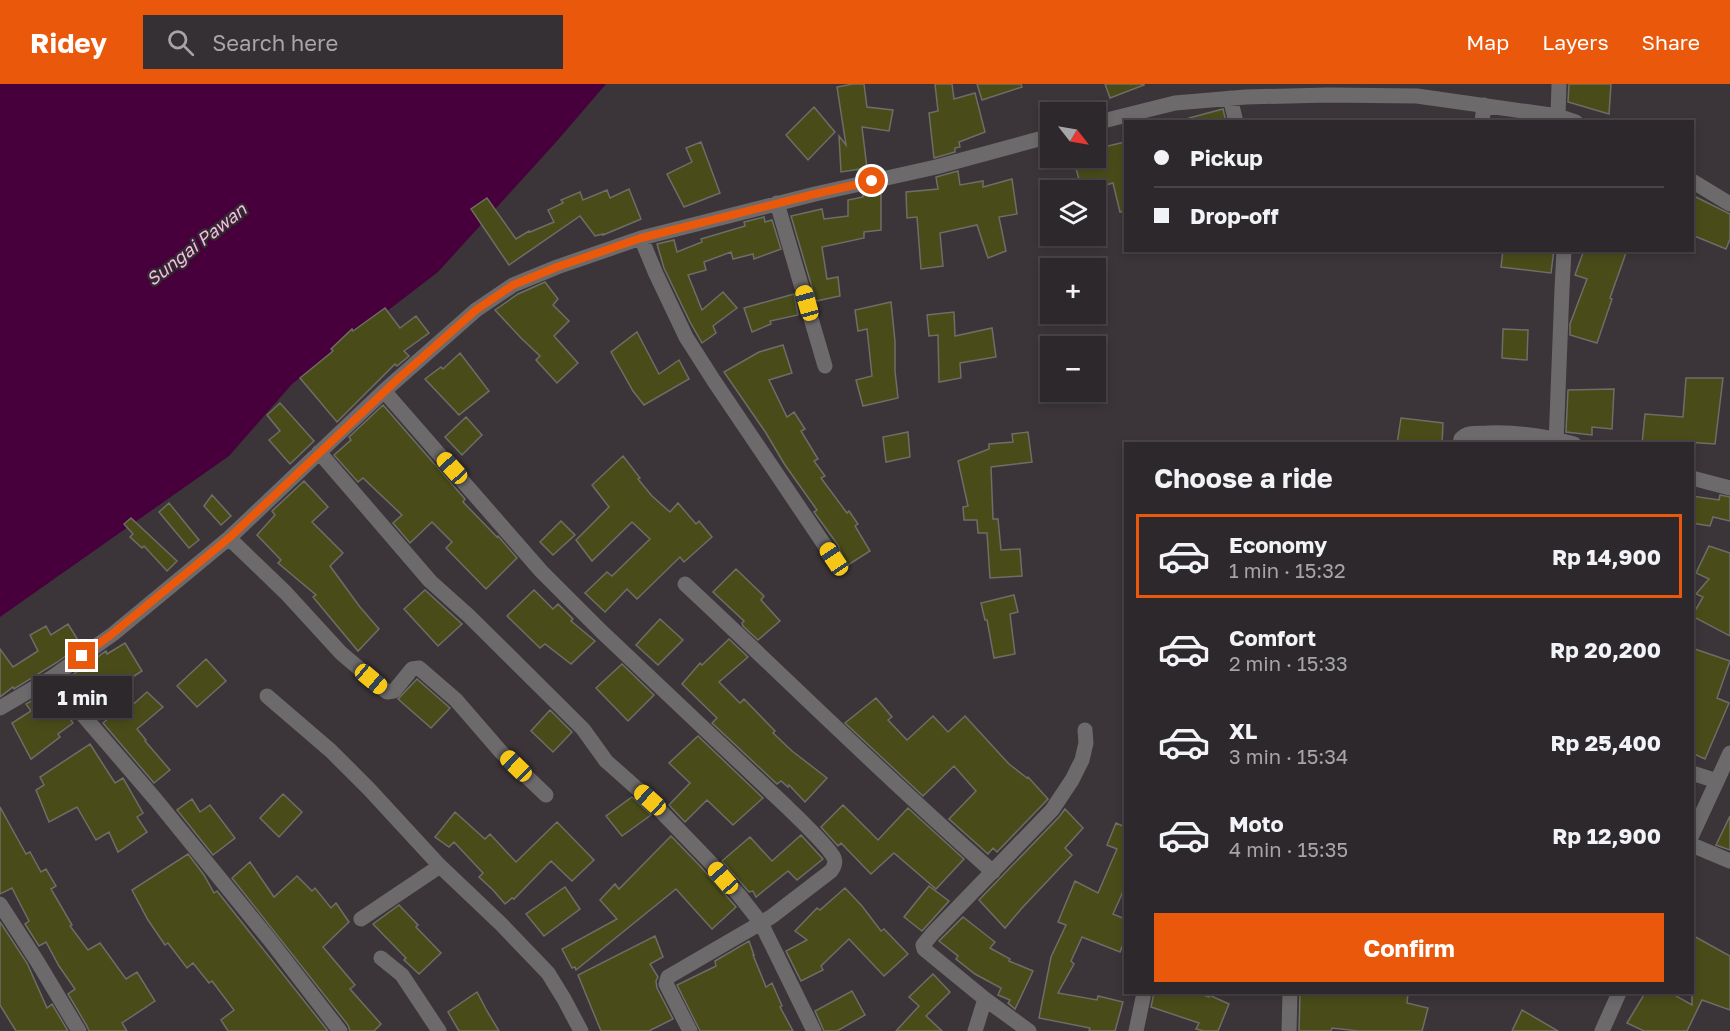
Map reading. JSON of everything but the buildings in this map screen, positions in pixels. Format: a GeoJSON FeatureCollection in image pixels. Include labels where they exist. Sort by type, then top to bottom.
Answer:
{"type":"FeatureCollection","features":[{"type":"Feature","properties":{"kind":"street"},"geometry":{"type":"LineString","coordinates":[[1558,116],[1559,84]]}},
{"type":"Feature","properties":{"kind":"street"},"geometry":{"type":"LineString","coordinates":[[1106,120],[1175,103],[1230,98],[1416,90],[1570,120]]}},
{"type":"Feature","properties":{"kind":"street"},"geometry":{"type":"LineString","coordinates":[[1230,98],[1236,120]]}},
{"type":"Feature","properties":{"kind":"street"},"geometry":{"type":"LineString","coordinates":[[1482,120],[1484,105]]}},
{"type":"Feature","properties":{"kind":"street"},"geometry":{"type":"LineString","coordinates":[[0,708],[51,678],[112,634],[229,538],[384,392],[476,310],[513,285],[641,238],[777,203],[914,172],[1040,139]]}},
{"type":"Feature","properties":{"kind":"street"},"geometry":{"type":"LineString","coordinates":[[1694,182],[1730,204]]}},
{"type":"Feature","properties":{"kind":"street"},"geometry":{"type":"LineString","coordinates":[[777,203],[825,366]]}},
{"type":"Feature","properties":{"kind":"street"},"geometry":{"type":"LineString","coordinates":[[641,238],[686,337],[834,559]]}},
{"type":"Feature","properties":{"kind":"street"},"geometry":{"type":"LineString","coordinates":[[1461,442],[1467,434],[1521,433],[1556,441],[1564,252]]}},
{"type":"Feature","properties":{"kind":"street"},"geometry":{"type":"LineString","coordinates":[[384,392],[541,571],[601,631],[746,766],[800,820],[835,860],[831,871],[820,881],[760,923],[668,977],[666,984],[690,1031]]}},
{"type":"Feature","properties":{"kind":"street"},"geometry":{"type":"LineString","coordinates":[[319,452],[430,581],[469,616],[583,729],[606,761],[650,800],[708,860],[760,923],[814,1031]]}},
{"type":"Feature","properties":{"kind":"street"},"geometry":{"type":"LineString","coordinates":[[1694,479],[1730,488]]}},
{"type":"Feature","properties":{"kind":"street"},"geometry":{"type":"LineString","coordinates":[[229,538],[286,593],[341,653],[387,692],[394,691],[412,669],[419,668],[456,700],[501,752],[546,795]]}},
{"type":"Feature","properties":{"kind":"street"},"geometry":{"type":"LineString","coordinates":[[685,584],[923,811],[993,872]]}},
{"type":"Feature","properties":{"kind":"street"},"geometry":{"type":"LineString","coordinates":[[51,678],[184,834],[340,1031]]}},
{"type":"Feature","properties":{"kind":"street"},"geometry":{"type":"LineString","coordinates":[[267,696],[331,751],[440,866],[548,973],[581,1031]]}},
{"type":"Feature","properties":{"kind":"street"},"geometry":{"type":"LineString","coordinates":[[1029,1031],[985,999],[924,949],[923,945],[1052,810],[1077,771],[1086,742],[1085,730]]}},
{"type":"Feature","properties":{"kind":"street"},"geometry":{"type":"LineString","coordinates":[[1694,831],[1730,753]]}},
{"type":"Feature","properties":{"kind":"street"},"geometry":{"type":"LineString","coordinates":[[1694,774],[1717,781]]}},
{"type":"Feature","properties":{"kind":"street"},"geometry":{"type":"LineString","coordinates":[[1694,846],[1730,861]]}},
{"type":"Feature","properties":{"kind":"street"},"geometry":{"type":"LineString","coordinates":[[361,918],[440,866]]}},
{"type":"Feature","properties":{"kind":"street"},"geometry":{"type":"LineString","coordinates":[[1,907],[79,1031]]}},
{"type":"Feature","properties":{"kind":"street"},"geometry":{"type":"LineString","coordinates":[[381,958],[402,975],[440,1031]]}},
{"type":"Feature","properties":{"kind":"street"},"geometry":{"type":"LineString","coordinates":[[1136,1031],[1144,994]]}},
{"type":"Feature","properties":{"kind":"street"},"geometry":{"type":"LineString","coordinates":[[1289,1031],[1290,994]]}},
{"type":"Feature","properties":{"kind":"street"},"geometry":{"type":"LineString","coordinates":[[1602,1031],[1619,994]]}},
{"type":"Feature","properties":{"kind":"street"},"geometry":{"type":"LineString","coordinates":[[975,1031],[985,999]]}},
{"type":"Feature","properties":{"kind":"water","name":"Sungai Pawan"},"geometry":{"type":"Polygon","coordinates":[[[0,84],[606,84],[438,272],[292,384],[229,456],[0,617],[0,84]]]}},
{"type":"Feature","properties":{"kind":"route"},"geometry":{"type":"LineString","coordinates":[[82,656],[229,538],[399,378],[476,310],[513,285],[534,275],[641,238],[872,181]]}}]}
